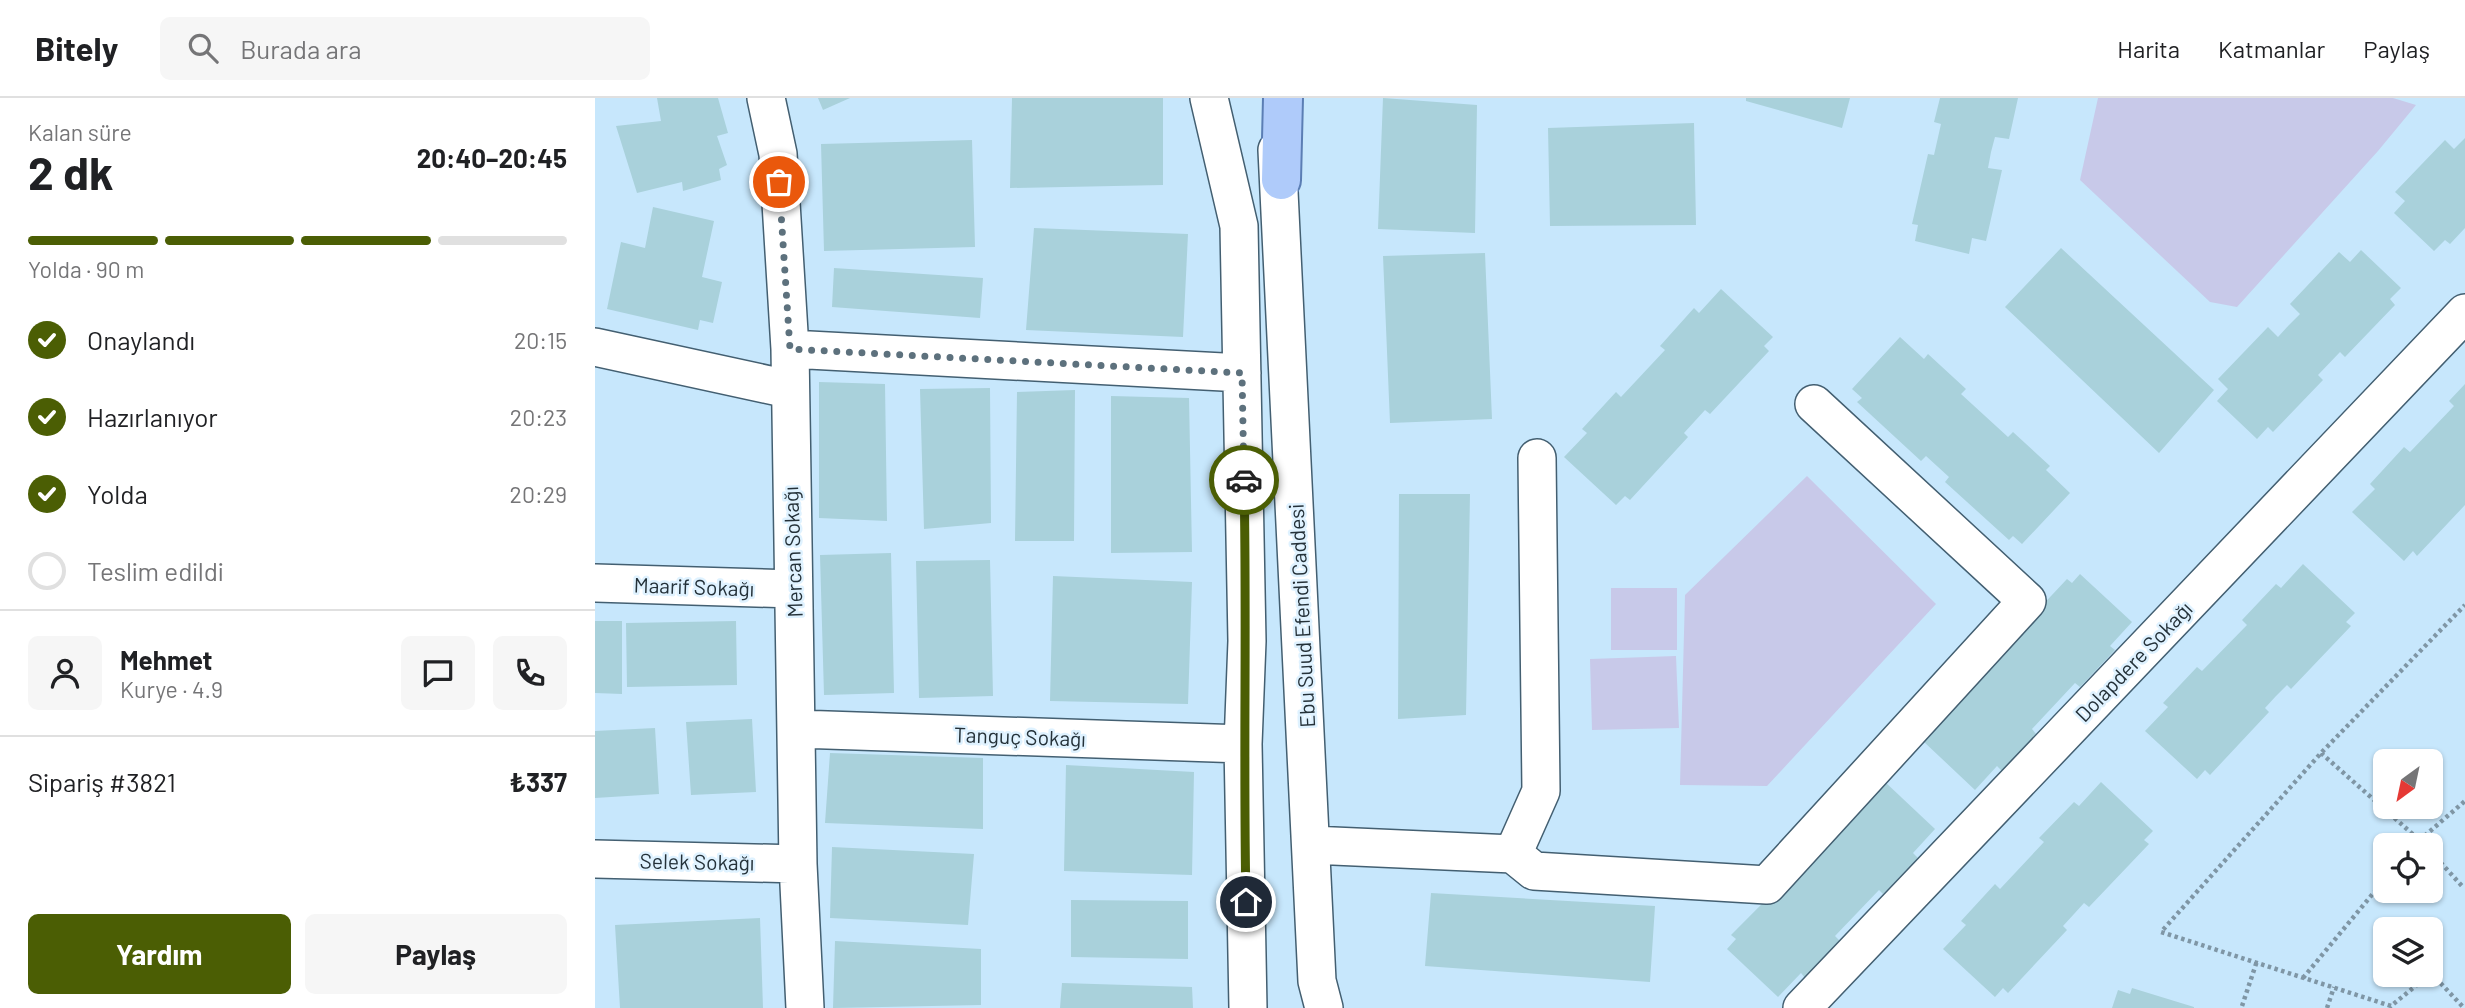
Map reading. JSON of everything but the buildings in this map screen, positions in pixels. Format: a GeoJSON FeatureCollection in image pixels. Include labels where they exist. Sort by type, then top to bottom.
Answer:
{"type":"FeatureCollection","features":[{"type":"Feature","properties":{"kind":"main road"},"geometry":{"type":"LineString","coordinates":[[1281,180],[1283,98]]}},
{"type":"Feature","properties":{"kind":"street","name":"Mercan Sokağı"},"geometry":{"type":"LineString","coordinates":[[766,98],[778,154],[790,349],[788,389],[798,729],[798,864],[805,1008]]}},
{"type":"Feature","properties":{"kind":"street"},"geometry":{"type":"LineString","coordinates":[[1209,98],[1238,226],[1247,641],[1243,744],[1248,1008]]}},
{"type":"Feature","properties":{"kind":"street","name":"Ebu Suud Efendi Caddesi"},"geometry":{"type":"LineString","coordinates":[[1271,98],[1281,180],[1317,981],[1324,1008]]}},
{"type":"Feature","properties":{"kind":"street","name":"Dolapdere Sokağı"},"geometry":{"type":"LineString","coordinates":[[1802,1008],[2465,313]]}},
{"type":"Feature","properties":{"kind":"street"},"geometry":{"type":"LineString","coordinates":[[595,347],[788,389]]}},
{"type":"Feature","properties":{"kind":"street"},"geometry":{"type":"LineString","coordinates":[[790,349],[1242,373]]}},
{"type":"Feature","properties":{"kind":"street"},"geometry":{"type":"LineString","coordinates":[[1311,845],[1514,854],[1534,871],[1767,885],[2027,601],[1815,404]]}},
{"type":"Feature","properties":{"kind":"street"},"geometry":{"type":"LineString","coordinates":[[1514,854],[1541,791],[1537,458]]}},
{"type":"Feature","properties":{"kind":"street","name":"Maarif Sokağı"},"geometry":{"type":"LineString","coordinates":[[595,583],[793,589]]}},
{"type":"Feature","properties":{"kind":"street","name":"Tanguç Sokağı"},"geometry":{"type":"LineString","coordinates":[[798,729],[1243,744]]}},
{"type":"Feature","properties":{"kind":"street","name":"Selek Sokağı"},"geometry":{"type":"LineString","coordinates":[[595,859],[798,864]]}},
{"type":"Feature","properties":{"kind":"path"},"geometry":{"type":"LineString","coordinates":[[2414,987],[2391,1006],[2161,932],[2322,753],[2465,605]]}},
{"type":"Feature","properties":{"kind":"path"},"geometry":{"type":"LineString","coordinates":[[2322,753],[2412,833]]}},
{"type":"Feature","properties":{"kind":"path"},"geometry":{"type":"LineString","coordinates":[[2426,833],[2465,801]]}},
{"type":"Feature","properties":{"kind":"path"},"geometry":{"type":"LineString","coordinates":[[2443,865],[2462,886]]}},
{"type":"Feature","properties":{"kind":"path"},"geometry":{"type":"LineString","coordinates":[[2304,978],[2373,894]]}},
{"type":"Feature","properties":{"kind":"path"},"geometry":{"type":"LineString","coordinates":[[2242,1006],[2257,961]]}},
{"type":"Feature","properties":{"kind":"path"},"geometry":{"type":"LineString","coordinates":[[2327,1008],[2334,987]]}},
{"type":"Feature","properties":{"kind":"path"},"geometry":{"type":"LineString","coordinates":[[2443,987],[2464,1008]]}},
{"type":"Feature","properties":{"kind":"shaded area"},"geometry":{"type":"Polygon","coordinates":[[[2098,98],[2393,98],[2416,105],[2237,307],[2210,302],[2080,180],[2098,98]]]}},
{"type":"Feature","properties":{"kind":"shaded area"},"geometry":{"type":"Polygon","coordinates":[[[1807,476],[1936,604],[1767,786],[1680,785],[1685,595],[1807,476]]]}},
{"type":"Feature","properties":{"kind":"shaded area"},"geometry":{"type":"Polygon","coordinates":[[[1611,588],[1677,588],[1677,650],[1611,650],[1611,588]]]}},
{"type":"Feature","properties":{"kind":"shaded area"},"geometry":{"type":"Polygon","coordinates":[[[1676,656],[1679,728],[1592,730],[1590,659],[1676,656]]]}},
{"type":"Feature","properties":{"kind":"way so far"},"geometry":{"type":"LineString","coordinates":[[779,182],[790,349],[1242,373],[1244,480]]}},
{"type":"Feature","properties":{"kind":"route"},"geometry":{"type":"LineString","coordinates":[[1244,480],[1247,641],[1243,744],[1246,902]]}}]}
